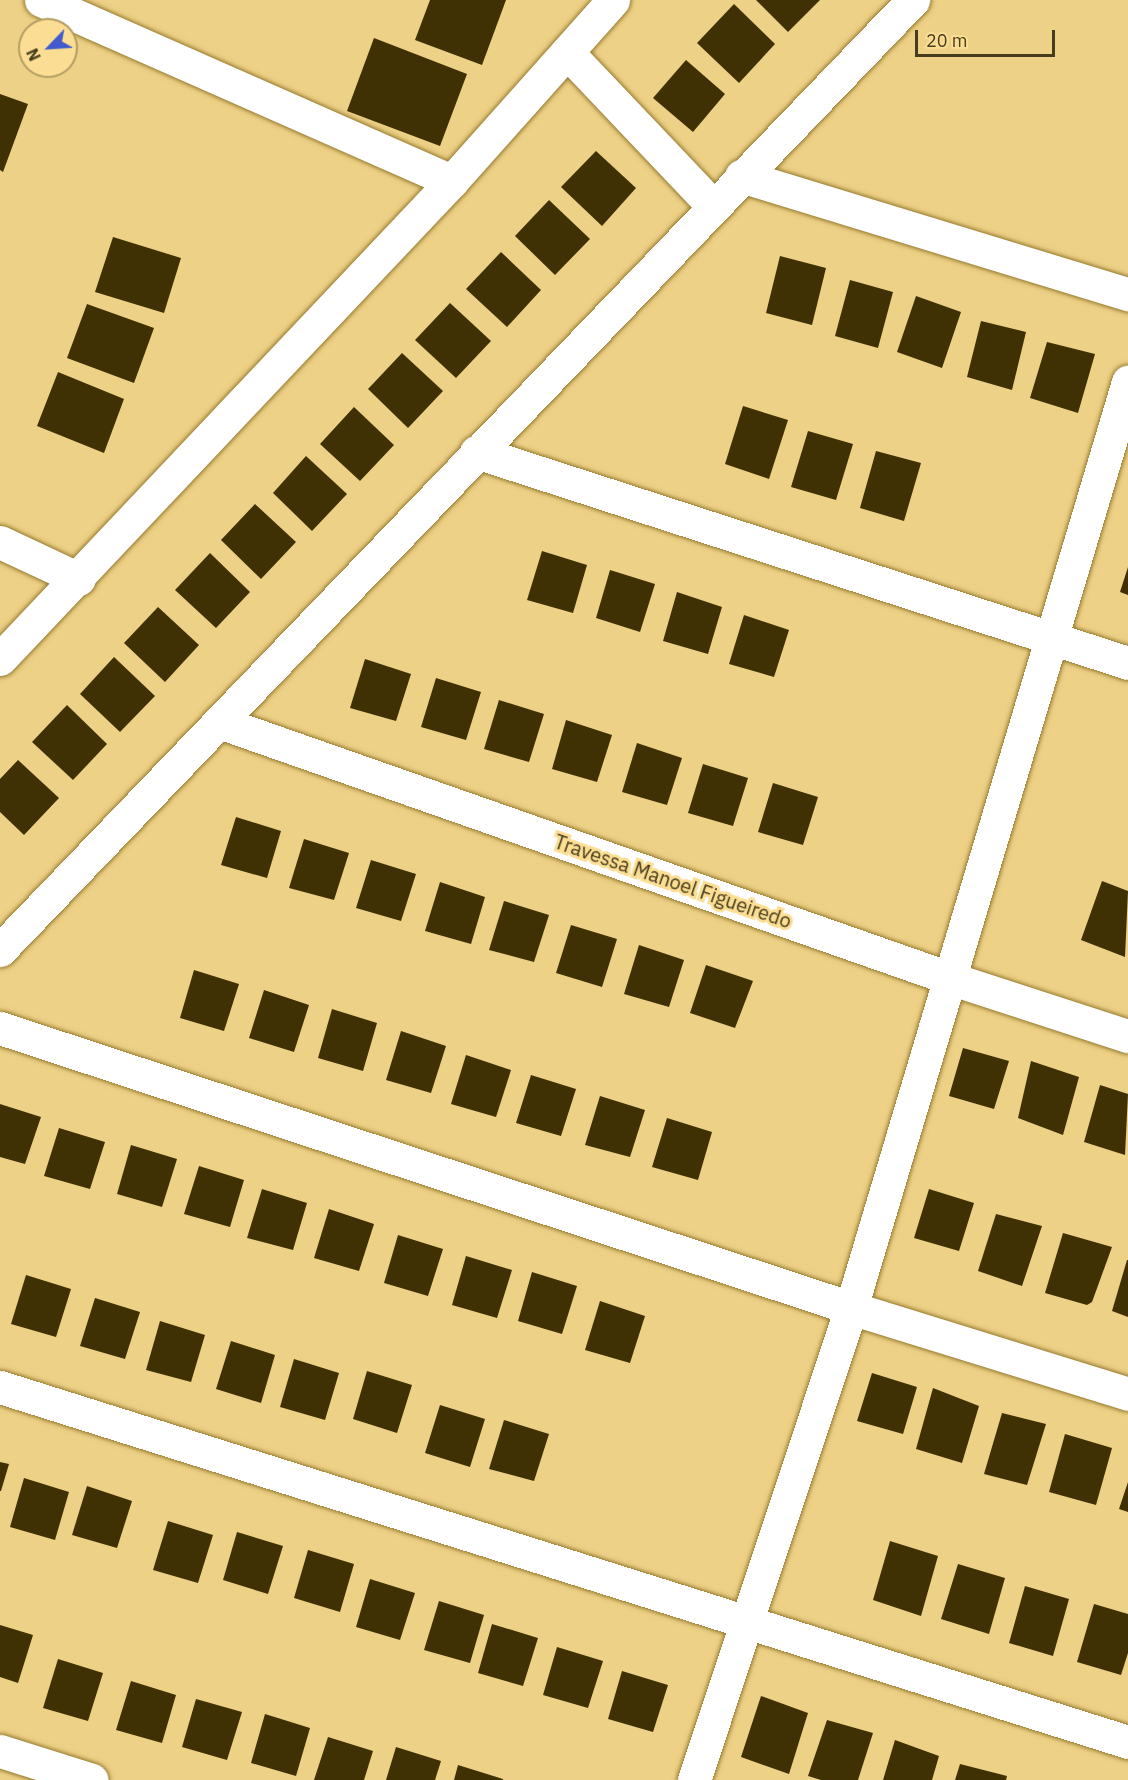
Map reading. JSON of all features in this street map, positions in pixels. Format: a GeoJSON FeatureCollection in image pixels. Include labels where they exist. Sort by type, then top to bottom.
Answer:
{"type":"FeatureCollection","features":[{"type":"Feature","properties":{"kind":"street"},"geometry":{"type":"LineString","coordinates":[[41,0],[452,180]]}},
{"type":"Feature","properties":{"kind":"street"},"geometry":{"type":"LineString","coordinates":[[0,659],[79,579],[452,180],[613,0]]}},
{"type":"Feature","properties":{"kind":"street"},"geometry":{"type":"LineString","coordinates":[[0,950],[712,205],[913,0]]}},
{"type":"Feature","properties":{"kind":"street"},"geometry":{"type":"LineString","coordinates":[[567,52],[712,205]]}},
{"type":"Feature","properties":{"kind":"street"},"geometry":{"type":"LineString","coordinates":[[741,176],[1128,294]]}},
{"type":"Feature","properties":{"kind":"street"},"geometry":{"type":"LineString","coordinates":[[694,1780],[851,1308],[1128,382]]}},
{"type":"Feature","properties":{"kind":"street"},"geometry":{"type":"LineString","coordinates":[[476,452],[1128,663]]}},
{"type":"Feature","properties":{"kind":"street"},"geometry":{"type":"LineString","coordinates":[[0,542],[79,579]]}},
{"type":"Feature","properties":{"kind":"street","name":"Travessa Manoel Figueiredo"},"geometry":{"type":"LineString","coordinates":[[219,722],[950,978],[1128,1036]]}},
{"type":"Feature","properties":{"kind":"street"},"geometry":{"type":"LineString","coordinates":[[0,1028],[851,1308],[1128,1394]]}},
{"type":"Feature","properties":{"kind":"street"},"geometry":{"type":"LineString","coordinates":[[0,1387],[1128,1742]]}},
{"type":"Feature","properties":{"kind":"street"},"geometry":{"type":"LineString","coordinates":[[0,1751],[92,1780]]}},
{"type":"Feature","properties":{"kind":"building"},"geometry":{"type":"Polygon","coordinates":[[[430,0],[506,0],[482,65],[415,40],[430,0]]]}},
{"type":"Feature","properties":{"kind":"building"},"geometry":{"type":"Polygon","coordinates":[[[756,0],[820,0],[788,32],[756,0]]]}},
{"type":"Feature","properties":{"kind":"building"},"geometry":{"type":"Polygon","coordinates":[[[734,4],[775,44],[739,83],[697,43],[734,4]]]}},
{"type":"Feature","properties":{"kind":"building"},"geometry":{"type":"Polygon","coordinates":[[[374,38],[467,74],[440,146],[347,111],[374,38]]]}},
{"type":"Feature","properties":{"kind":"building"},"geometry":{"type":"Polygon","coordinates":[[[686,60],[725,94],[693,132],[653,98],[686,60]]]}},
{"type":"Feature","properties":{"kind":"building"},"geometry":{"type":"Polygon","coordinates":[[[0,94],[28,104],[3,172],[0,170],[0,94]]]}},
{"type":"Feature","properties":{"kind":"building"},"geometry":{"type":"Polygon","coordinates":[[[596,151],[636,188],[602,226],[561,187],[596,151]]]}},
{"type":"Feature","properties":{"kind":"building"},"geometry":{"type":"Polygon","coordinates":[[[549,200],[590,239],[555,275],[515,236],[549,200]]]}},
{"type":"Feature","properties":{"kind":"building"},"geometry":{"type":"Polygon","coordinates":[[[113,237],[181,258],[164,313],[95,292],[113,237]]]}},
{"type":"Feature","properties":{"kind":"building"},"geometry":{"type":"Polygon","coordinates":[[[501,252],[541,290],[507,327],[466,289],[501,252]]]}},
{"type":"Feature","properties":{"kind":"building"},"geometry":{"type":"Polygon","coordinates":[[[780,256],[826,268],[812,325],[766,313],[780,256]]]}},
{"type":"Feature","properties":{"kind":"building"},"geometry":{"type":"Polygon","coordinates":[[[850,280],[893,292],[878,348],[835,336],[850,280]]]}},
{"type":"Feature","properties":{"kind":"building"},"geometry":{"type":"Polygon","coordinates":[[[916,296],[961,312],[942,368],[897,352],[916,296]]]}},
{"type":"Feature","properties":{"kind":"building"},"geometry":{"type":"Polygon","coordinates":[[[450,303],[491,341],[456,378],[415,340],[450,303]]]}},
{"type":"Feature","properties":{"kind":"building"},"geometry":{"type":"Polygon","coordinates":[[[87,304],[154,328],[134,383],[67,358],[87,304]]]}},
{"type":"Feature","properties":{"kind":"building"},"geometry":{"type":"Polygon","coordinates":[[[981,321],[1026,332],[1012,390],[967,377],[981,321]]]}},
{"type":"Feature","properties":{"kind":"building"},"geometry":{"type":"Polygon","coordinates":[[[1047,342],[1095,354],[1078,413],[1030,398],[1047,342]]]}},
{"type":"Feature","properties":{"kind":"building"},"geometry":{"type":"Polygon","coordinates":[[[402,353],[443,391],[408,428],[368,389],[402,353]]]}},
{"type":"Feature","properties":{"kind":"building"},"geometry":{"type":"Polygon","coordinates":[[[58,372],[124,399],[104,453],[37,426],[58,372]]]}},
{"type":"Feature","properties":{"kind":"building"},"geometry":{"type":"Polygon","coordinates":[[[743,406],[788,420],[769,479],[725,464],[743,406]]]}},
{"type":"Feature","properties":{"kind":"building"},"geometry":{"type":"Polygon","coordinates":[[[354,407],[394,445],[360,481],[320,444],[354,407]]]}},
{"type":"Feature","properties":{"kind":"building"},"geometry":{"type":"Polygon","coordinates":[[[808,431],[853,444],[836,500],[791,487],[808,431]]]}},
{"type":"Feature","properties":{"kind":"building"},"geometry":{"type":"Polygon","coordinates":[[[876,451],[921,463],[904,521],[860,508],[876,451]]]}},
{"type":"Feature","properties":{"kind":"building"},"geometry":{"type":"Polygon","coordinates":[[[306,456],[347,494],[312,531],[273,493],[306,456]]]}},
{"type":"Feature","properties":{"kind":"building"},"geometry":{"type":"Polygon","coordinates":[[[255,504],[296,542],[261,579],[221,540],[255,504]]]}},
{"type":"Feature","properties":{"kind":"building"},"geometry":{"type":"Polygon","coordinates":[[[542,551],[587,565],[573,613],[527,600],[542,551]]]}},
{"type":"Feature","properties":{"kind":"building"},"geometry":{"type":"Polygon","coordinates":[[[210,553],[250,592],[216,628],[175,590],[210,553]]]}},
{"type":"Feature","properties":{"kind":"building"},"geometry":{"type":"Polygon","coordinates":[[[1128,567],[1128,595],[1120,592],[1128,567]]]}},
{"type":"Feature","properties":{"kind":"building"},"geometry":{"type":"Polygon","coordinates":[[[610,570],[655,584],[640,632],[596,618],[610,570]]]}},
{"type":"Feature","properties":{"kind":"building"},"geometry":{"type":"Polygon","coordinates":[[[677,592],[722,607],[708,654],[663,641],[677,592]]]}},
{"type":"Feature","properties":{"kind":"building"},"geometry":{"type":"Polygon","coordinates":[[[158,607],[199,645],[165,682],[124,643],[158,607]]]}},
{"type":"Feature","properties":{"kind":"building"},"geometry":{"type":"Polygon","coordinates":[[[744,615],[789,630],[774,677],[729,664],[744,615]]]}},
{"type":"Feature","properties":{"kind":"building"},"geometry":{"type":"Polygon","coordinates":[[[114,657],[155,696],[120,732],[80,694],[114,657]]]}},
{"type":"Feature","properties":{"kind":"building"},"geometry":{"type":"Polygon","coordinates":[[[365,659],[411,674],[396,721],[350,708],[365,659]]]}},
{"type":"Feature","properties":{"kind":"building"},"geometry":{"type":"Polygon","coordinates":[[[436,678],[481,692],[466,740],[421,727],[436,678]]]}},
{"type":"Feature","properties":{"kind":"building"},"geometry":{"type":"Polygon","coordinates":[[[499,700],[544,714],[529,762],[484,749],[499,700]]]}},
{"type":"Feature","properties":{"kind":"building"},"geometry":{"type":"Polygon","coordinates":[[[67,705],[107,744],[73,780],[32,742],[67,705]]]}},
{"type":"Feature","properties":{"kind":"building"},"geometry":{"type":"Polygon","coordinates":[[[566,720],[612,735],[597,782],[552,769],[566,720]]]}},
{"type":"Feature","properties":{"kind":"building"},"geometry":{"type":"Polygon","coordinates":[[[637,743],[682,758],[667,805],[622,792],[637,743]]]}},
{"type":"Feature","properties":{"kind":"building"},"geometry":{"type":"Polygon","coordinates":[[[18,760],[59,798],[24,835],[0,812],[0,779],[18,760]]]}},
{"type":"Feature","properties":{"kind":"building"},"geometry":{"type":"Polygon","coordinates":[[[703,764],[748,778],[733,826],[688,813],[703,764]]]}},
{"type":"Feature","properties":{"kind":"building"},"geometry":{"type":"Polygon","coordinates":[[[773,783],[818,797],[803,845],[758,832],[773,783]]]}},
{"type":"Feature","properties":{"kind":"building"},"geometry":{"type":"Polygon","coordinates":[[[236,817],[281,831],[267,878],[221,865],[236,817]]]}},
{"type":"Feature","properties":{"kind":"building"},"geometry":{"type":"Polygon","coordinates":[[[304,839],[349,853],[334,900],[289,888],[304,839]]]}},
{"type":"Feature","properties":{"kind":"building"},"geometry":{"type":"Polygon","coordinates":[[[371,860],[416,874],[401,921],[356,908],[371,860]]]}},
{"type":"Feature","properties":{"kind":"building"},"geometry":{"type":"Polygon","coordinates":[[[1102,881],[1128,891],[1125,957],[1081,940],[1102,881]]]}},
{"type":"Feature","properties":{"kind":"building"},"geometry":{"type":"Polygon","coordinates":[[[440,882],[485,897],[471,944],[425,931],[440,882]]]}},
{"type":"Feature","properties":{"kind":"building"},"geometry":{"type":"Polygon","coordinates":[[[504,901],[549,915],[534,962],[489,950],[504,901]]]}},
{"type":"Feature","properties":{"kind":"building"},"geometry":{"type":"Polygon","coordinates":[[[571,925],[617,939],[602,987],[556,973],[571,925]]]}},
{"type":"Feature","properties":{"kind":"building"},"geometry":{"type":"Polygon","coordinates":[[[639,945],[684,960],[669,1007],[624,994],[639,945]]]}},
{"type":"Feature","properties":{"kind":"building"},"geometry":{"type":"Polygon","coordinates":[[[706,965],[753,981],[735,1028],[690,1013],[706,965]]]}},
{"type":"Feature","properties":{"kind":"building"},"geometry":{"type":"Polygon","coordinates":[[[194,970],[239,984],[224,1031],[180,1018],[194,970]]]}},
{"type":"Feature","properties":{"kind":"building"},"geometry":{"type":"Polygon","coordinates":[[[264,990],[309,1005],[294,1052],[249,1038],[264,990]]]}},
{"type":"Feature","properties":{"kind":"building"},"geometry":{"type":"Polygon","coordinates":[[[332,1009],[377,1023],[363,1071],[318,1058],[332,1009]]]}},
{"type":"Feature","properties":{"kind":"building"},"geometry":{"type":"Polygon","coordinates":[[[401,1031],[446,1046],[431,1093],[386,1080],[401,1031]]]}},
{"type":"Feature","properties":{"kind":"building"},"geometry":{"type":"Polygon","coordinates":[[[963,1048],[1009,1061],[994,1109],[949,1096],[963,1048]]]}},
{"type":"Feature","properties":{"kind":"building"},"geometry":{"type":"Polygon","coordinates":[[[466,1055],[511,1070],[496,1117],[451,1104],[466,1055]]]}},
{"type":"Feature","properties":{"kind":"building"},"geometry":{"type":"Polygon","coordinates":[[[1031,1061],[1079,1077],[1063,1135],[1018,1118],[1031,1061]]]}},
{"type":"Feature","properties":{"kind":"building"},"geometry":{"type":"Polygon","coordinates":[[[531,1075],[576,1089],[561,1136],[516,1123],[531,1075]]]}},
{"type":"Feature","properties":{"kind":"building"},"geometry":{"type":"Polygon","coordinates":[[[1100,1085],[1128,1094],[1125,1155],[1084,1142],[1100,1085]]]}},
{"type":"Feature","properties":{"kind":"building"},"geometry":{"type":"Polygon","coordinates":[[[600,1096],[645,1110],[630,1157],[585,1145],[600,1096]]]}},
{"type":"Feature","properties":{"kind":"building"},"geometry":{"type":"Polygon","coordinates":[[[0,1104],[41,1117],[25,1164],[0,1157],[0,1104]]]}},
{"type":"Feature","properties":{"kind":"building"},"geometry":{"type":"Polygon","coordinates":[[[667,1118],[712,1132],[698,1180],[652,1167],[667,1118]]]}},
{"type":"Feature","properties":{"kind":"building"},"geometry":{"type":"Polygon","coordinates":[[[59,1128],[105,1142],[90,1189],[44,1176],[59,1128]]]}},
{"type":"Feature","properties":{"kind":"building"},"geometry":{"type":"Polygon","coordinates":[[[131,1145],[177,1159],[162,1207],[117,1194],[131,1145]]]}},
{"type":"Feature","properties":{"kind":"building"},"geometry":{"type":"Polygon","coordinates":[[[199,1166],[244,1180],[230,1227],[184,1214],[199,1166]]]}},
{"type":"Feature","properties":{"kind":"building"},"geometry":{"type":"Polygon","coordinates":[[[262,1189],[307,1203],[293,1250],[247,1238],[262,1189]]]}},
{"type":"Feature","properties":{"kind":"building"},"geometry":{"type":"Polygon","coordinates":[[[929,1189],[974,1203],[959,1251],[914,1238],[929,1189]]]}},
{"type":"Feature","properties":{"kind":"building"},"geometry":{"type":"Polygon","coordinates":[[[329,1209],[374,1224],[359,1271],[314,1258],[329,1209]]]}},
{"type":"Feature","properties":{"kind":"building"},"geometry":{"type":"Polygon","coordinates":[[[996,1214],[1042,1226],[1022,1286],[978,1271],[996,1214]]]}},
{"type":"Feature","properties":{"kind":"building"},"geometry":{"type":"Polygon","coordinates":[[[1063,1233],[1112,1247],[1092,1302],[1087,1305],[1045,1293],[1063,1233]]]}},
{"type":"Feature","properties":{"kind":"building"},"geometry":{"type":"Polygon","coordinates":[[[398,1235],[443,1249],[428,1296],[384,1283],[398,1235]]]}},
{"type":"Feature","properties":{"kind":"building"},"geometry":{"type":"Polygon","coordinates":[[[466,1256],[512,1270],[497,1318],[452,1305],[466,1256]]]}},
{"type":"Feature","properties":{"kind":"building"},"geometry":{"type":"Polygon","coordinates":[[[1128,1260],[1128,1317],[1112,1311],[1128,1260]]]}},
{"type":"Feature","properties":{"kind":"building"},"geometry":{"type":"Polygon","coordinates":[[[532,1272],[577,1286],[562,1334],[518,1321],[532,1272]]]}},
{"type":"Feature","properties":{"kind":"building"},"geometry":{"type":"Polygon","coordinates":[[[26,1275],[71,1289],[56,1337],[11,1324],[26,1275]]]}},
{"type":"Feature","properties":{"kind":"building"},"geometry":{"type":"Polygon","coordinates":[[[95,1298],[140,1312],[125,1359],[80,1346],[95,1298]]]}},
{"type":"Feature","properties":{"kind":"building"},"geometry":{"type":"Polygon","coordinates":[[[600,1301],[645,1316],[630,1363],[585,1350],[600,1301]]]}},
{"type":"Feature","properties":{"kind":"building"},"geometry":{"type":"Polygon","coordinates":[[[160,1321],[205,1335],[191,1382],[146,1370],[160,1321]]]}},
{"type":"Feature","properties":{"kind":"building"},"geometry":{"type":"Polygon","coordinates":[[[231,1341],[275,1355],[261,1403],[216,1389],[231,1341]]]}},
{"type":"Feature","properties":{"kind":"building"},"geometry":{"type":"Polygon","coordinates":[[[294,1359],[339,1373],[325,1420],[280,1407],[294,1359]]]}},
{"type":"Feature","properties":{"kind":"building"},"geometry":{"type":"Polygon","coordinates":[[[367,1371],[412,1385],[397,1433],[353,1419],[367,1371]]]}},
{"type":"Feature","properties":{"kind":"building"},"geometry":{"type":"Polygon","coordinates":[[[872,1373],[917,1387],[903,1434],[857,1421],[872,1373]]]}},
{"type":"Feature","properties":{"kind":"building"},"geometry":{"type":"Polygon","coordinates":[[[933,1388],[979,1406],[962,1463],[916,1449],[933,1388]]]}},
{"type":"Feature","properties":{"kind":"building"},"geometry":{"type":"Polygon","coordinates":[[[440,1405],[485,1419],[470,1467],[425,1453],[440,1405]]]}},
{"type":"Feature","properties":{"kind":"building"},"geometry":{"type":"Polygon","coordinates":[[[1002,1413],[1046,1424],[1027,1485],[984,1474],[1002,1413]]]}},
{"type":"Feature","properties":{"kind":"building"},"geometry":{"type":"Polygon","coordinates":[[[504,1420],[549,1434],[534,1481],[489,1469],[504,1420]]]}},
{"type":"Feature","properties":{"kind":"building"},"geometry":{"type":"Polygon","coordinates":[[[1065,1434],[1112,1448],[1096,1505],[1049,1492],[1065,1434]]]}},
{"type":"Feature","properties":{"kind":"building"},"geometry":{"type":"Polygon","coordinates":[[[0,1462],[9,1464],[1,1491],[0,1491],[0,1462]]]}},
{"type":"Feature","properties":{"kind":"building"},"geometry":{"type":"Polygon","coordinates":[[[24,1478],[69,1492],[55,1540],[10,1527],[24,1478]]]}},
{"type":"Feature","properties":{"kind":"building"},"geometry":{"type":"Polygon","coordinates":[[[1128,1482],[1128,1512],[1119,1509],[1128,1482]]]}},
{"type":"Feature","properties":{"kind":"building"},"geometry":{"type":"Polygon","coordinates":[[[87,1486],[132,1501],[117,1548],[72,1535],[87,1486]]]}},
{"type":"Feature","properties":{"kind":"building"},"geometry":{"type":"Polygon","coordinates":[[[168,1521],[213,1535],[198,1583],[153,1570],[168,1521]]]}},
{"type":"Feature","properties":{"kind":"building"},"geometry":{"type":"Polygon","coordinates":[[[237,1532],[283,1546],[268,1594],[223,1580],[237,1532]]]}},
{"type":"Feature","properties":{"kind":"building"},"geometry":{"type":"Polygon","coordinates":[[[890,1541],[938,1556],[921,1616],[873,1600],[890,1541]]]}},
{"type":"Feature","properties":{"kind":"building"},"geometry":{"type":"Polygon","coordinates":[[[308,1550],[354,1564],[340,1612],[294,1598],[308,1550]]]}},
{"type":"Feature","properties":{"kind":"building"},"geometry":{"type":"Polygon","coordinates":[[[958,1564],[1005,1578],[989,1634],[941,1619],[958,1564]]]}},
{"type":"Feature","properties":{"kind":"building"},"geometry":{"type":"Polygon","coordinates":[[[370,1579],[415,1593],[400,1640],[356,1627],[370,1579]]]}},
{"type":"Feature","properties":{"kind":"building"},"geometry":{"type":"Polygon","coordinates":[[[1025,1586],[1069,1599],[1053,1656],[1009,1643],[1025,1586]]]}},
{"type":"Feature","properties":{"kind":"building"},"geometry":{"type":"Polygon","coordinates":[[[439,1601],[484,1615],[470,1663],[424,1650],[439,1601]]]}},
{"type":"Feature","properties":{"kind":"building"},"geometry":{"type":"Polygon","coordinates":[[[1094,1604],[1128,1614],[1128,1653],[1121,1675],[1077,1662],[1094,1604]]]}},
{"type":"Feature","properties":{"kind":"building"},"geometry":{"type":"Polygon","coordinates":[[[492,1624],[538,1638],[523,1686],[478,1673],[492,1624]]]}},
{"type":"Feature","properties":{"kind":"building"},"geometry":{"type":"Polygon","coordinates":[[[0,1625],[33,1635],[18,1683],[0,1677],[0,1625]]]}},
{"type":"Feature","properties":{"kind":"building"},"geometry":{"type":"Polygon","coordinates":[[[557,1647],[603,1661],[588,1708],[543,1695],[557,1647]]]}},
{"type":"Feature","properties":{"kind":"building"},"geometry":{"type":"Polygon","coordinates":[[[58,1659],[103,1673],[88,1721],[43,1708],[58,1659]]]}},
{"type":"Feature","properties":{"kind":"building"},"geometry":{"type":"Polygon","coordinates":[[[622,1671],[668,1685],[653,1732],[608,1719],[622,1671]]]}},
{"type":"Feature","properties":{"kind":"building"},"geometry":{"type":"Polygon","coordinates":[[[131,1681],[176,1695],[162,1743],[116,1730],[131,1681]]]}},
{"type":"Feature","properties":{"kind":"building"},"geometry":{"type":"Polygon","coordinates":[[[761,1696],[808,1713],[789,1774],[741,1757],[761,1696]]]}},
{"type":"Feature","properties":{"kind":"building"},"geometry":{"type":"Polygon","coordinates":[[[196,1699],[242,1712],[227,1760],[182,1747],[196,1699]]]}},
{"type":"Feature","properties":{"kind":"building"},"geometry":{"type":"Polygon","coordinates":[[[265,1714],[310,1728],[296,1776],[251,1763],[265,1714]]]}},
{"type":"Feature","properties":{"kind":"building"},"geometry":{"type":"Polygon","coordinates":[[[827,1720],[873,1733],[858,1780],[821,1780],[808,1776],[827,1720]]]}},
{"type":"Feature","properties":{"kind":"building"},"geometry":{"type":"Polygon","coordinates":[[[328,1737],[373,1751],[364,1780],[314,1780],[328,1737]]]}},
{"type":"Feature","properties":{"kind":"building"},"geometry":{"type":"Polygon","coordinates":[[[895,1740],[939,1756],[932,1780],[883,1780],[895,1740]]]}},
{"type":"Feature","properties":{"kind":"building"},"geometry":{"type":"Polygon","coordinates":[[[396,1747],[441,1761],[435,1780],[386,1780],[396,1747]]]}},
{"type":"Feature","properties":{"kind":"building"},"geometry":{"type":"Polygon","coordinates":[[[960,1764],[1007,1776],[1006,1780],[955,1780],[960,1764]]]}},
{"type":"Feature","properties":{"kind":"building"},"geometry":{"type":"Polygon","coordinates":[[[458,1765],[503,1779],[503,1780],[454,1780],[458,1765]]]}}]}
